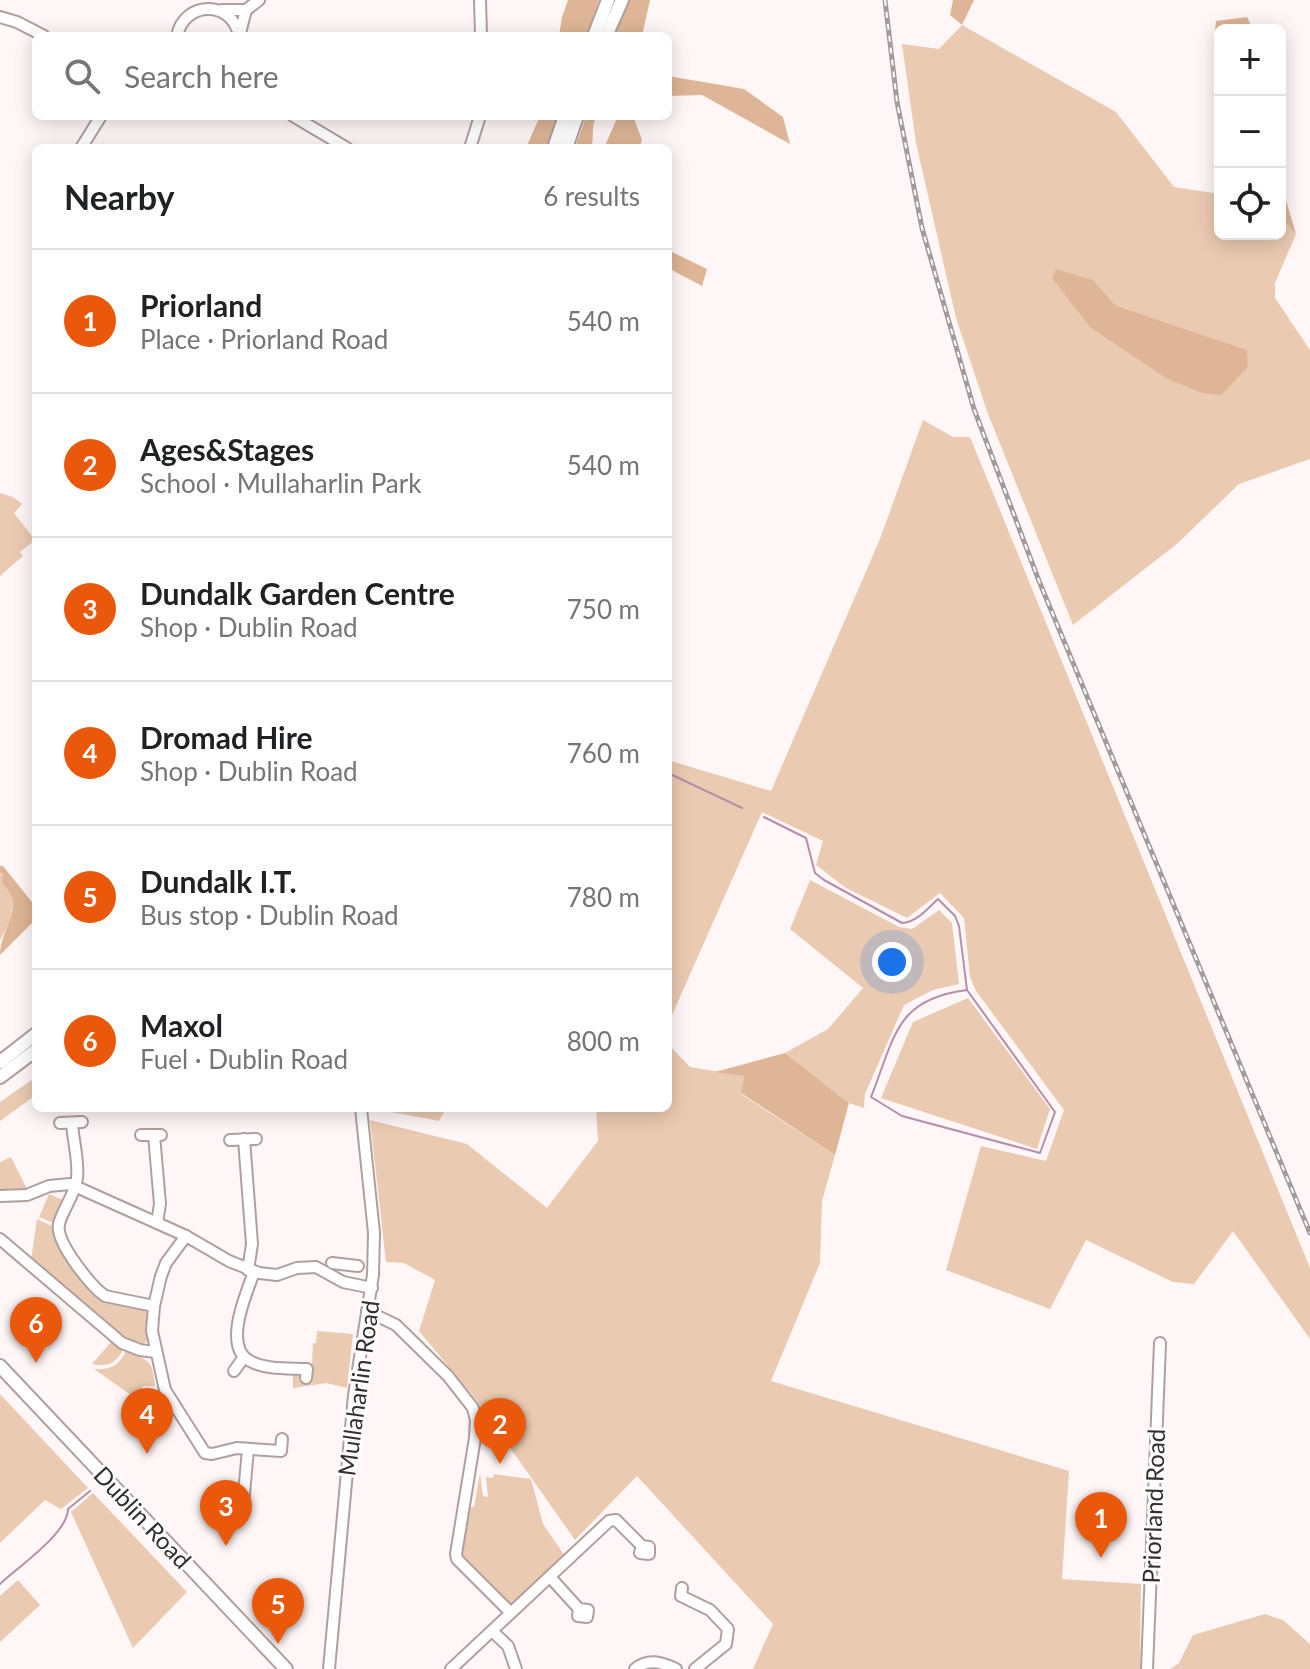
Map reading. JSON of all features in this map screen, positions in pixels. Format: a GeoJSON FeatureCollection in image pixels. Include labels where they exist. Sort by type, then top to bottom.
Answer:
{"type":"FeatureCollection","features":[{"type":"Feature","properties":{"kind":"main road"},"geometry":{"type":"LineString","coordinates":[[596,32],[608,0]]}},
{"type":"Feature","properties":{"kind":"main road"},"geometry":{"type":"LineString","coordinates":[[608,32],[622,0]]}},
{"type":"Feature","properties":{"kind":"main road"},"geometry":{"type":"LineString","coordinates":[[555,144],[564,120]]}},
{"type":"Feature","properties":{"kind":"main road"},"geometry":{"type":"LineString","coordinates":[[567,144],[576,120]]}},
{"type":"Feature","properties":{"kind":"main road"},"geometry":{"type":"LineString","coordinates":[[0,1062],[32,1037]]}},
{"type":"Feature","properties":{"kind":"main road"},"geometry":{"type":"LineString","coordinates":[[0,1077],[32,1053]]}},
{"type":"Feature","properties":{"kind":"main road","name":"Dublin Road"},"geometry":{"type":"LineString","coordinates":[[0,1366],[286,1669]]}},
{"type":"Feature","properties":{"kind":"street"},"geometry":{"type":"LineString","coordinates":[[178,32],[181,24],[194,11],[246,10],[259,0]]}},
{"type":"Feature","properties":{"kind":"street"},"geometry":{"type":"LineString","coordinates":[[480,0],[481,32]]}},
{"type":"Feature","properties":{"kind":"street"},"geometry":{"type":"LineString","coordinates":[[216,9],[233,20],[238,32]]}},
{"type":"Feature","properties":{"kind":"street"},"geometry":{"type":"LineString","coordinates":[[241,32],[246,10]]}},
{"type":"Feature","properties":{"kind":"street"},"geometry":{"type":"LineString","coordinates":[[0,17],[36,32]]}},
{"type":"Feature","properties":{"kind":"street"},"geometry":{"type":"LineString","coordinates":[[84,144],[98,120]]}},
{"type":"Feature","properties":{"kind":"street"},"geometry":{"type":"LineString","coordinates":[[300,120],[340,144]]}},
{"type":"Feature","properties":{"kind":"street"},"geometry":{"type":"LineString","coordinates":[[471,144],[479,120]]}},
{"type":"Feature","properties":{"kind":"street","name":"Mullaharlin Road"},"geometry":{"type":"LineString","coordinates":[[329,1669],[354,1395],[372,1288],[374,1233],[361,1112]]}},
{"type":"Feature","properties":{"kind":"street"},"geometry":{"type":"LineString","coordinates":[[60,1123],[77,1122],[76,1186],[59,1227],[70,1253],[92,1284],[105,1296],[154,1306]]}},
{"type":"Feature","properties":{"kind":"street"},"geometry":{"type":"LineString","coordinates":[[141,1135],[158,1135],[160,1204],[157,1223]]}},
{"type":"Feature","properties":{"kind":"street"},"geometry":{"type":"LineString","coordinates":[[230,1140],[250,1139],[246,1197],[252,1244],[251,1271],[238,1319],[238,1341],[244,1357],[262,1365],[307,1369],[306,1378]]}},
{"type":"Feature","properties":{"kind":"street"},"geometry":{"type":"LineString","coordinates":[[0,1196],[27,1195],[57,1184],[76,1186],[186,1236],[251,1271],[277,1275],[297,1268],[316,1267],[345,1283],[372,1288]]}},
{"type":"Feature","properties":{"kind":"street"},"geometry":{"type":"LineString","coordinates":[[186,1236],[166,1263],[154,1306],[152,1331],[165,1390],[201,1448],[212,1454],[237,1448],[281,1451],[282,1439]]}},
{"type":"Feature","properties":{"kind":"street"},"geometry":{"type":"LineString","coordinates":[[0,1239],[122,1343],[155,1352]]}},
{"type":"Feature","properties":{"kind":"street"},"geometry":{"type":"LineString","coordinates":[[332,1263],[352,1265],[345,1283]]}},
{"type":"Feature","properties":{"kind":"street"},"geometry":{"type":"LineString","coordinates":[[367,1311],[396,1325],[448,1376],[473,1408],[475,1438],[456,1554],[457,1559],[510,1612]]}},
{"type":"Feature","properties":{"kind":"street","name":"Priorland Road"},"geometry":{"type":"LineString","coordinates":[[1147,1669],[1160,1343]]}},
{"type":"Feature","properties":{"kind":"street"},"geometry":{"type":"LineString","coordinates":[[234,1371],[244,1357]]}},
{"type":"Feature","properties":{"kind":"street"},"geometry":{"type":"LineString","coordinates":[[243,1505],[248,1449]]}},
{"type":"Feature","properties":{"kind":"street"},"geometry":{"type":"LineString","coordinates":[[451,1669],[609,1521],[616,1520],[642,1546]]}},
{"type":"Feature","properties":{"kind":"street"},"geometry":{"type":"LineString","coordinates":[[550,1577],[579,1609]]}},
{"type":"Feature","properties":{"kind":"street"},"geometry":{"type":"LineString","coordinates":[[682,1588],[681,1596],[710,1610],[728,1629],[726,1644],[695,1669]]}},
{"type":"Feature","properties":{"kind":"street"},"geometry":{"type":"LineString","coordinates":[[492,1631],[508,1646],[516,1669]]}},
{"type":"Feature","properties":{"kind":"street"},"geometry":{"type":"LineString","coordinates":[[635,1669],[657,1661],[676,1669]]}},
{"type":"Feature","properties":{"kind":"shaded area"},"geometry":{"type":"Polygon","coordinates":[[[568,0],[599,0],[588,32],[560,32],[568,0]]]}},
{"type":"Feature","properties":{"kind":"shaded area"},"geometry":{"type":"Polygon","coordinates":[[[626,0],[650,0],[643,32],[614,32],[626,0]]]}},
{"type":"Feature","properties":{"kind":"shaded area"},"geometry":{"type":"Polygon","coordinates":[[[953,0],[974,0],[962,25],[950,15],[953,0]]]}},
{"type":"Feature","properties":{"kind":"shaded area"},"geometry":{"type":"Polygon","coordinates":[[[1247,17],[1250,24],[1216,24],[1216,21],[1247,17]]]}},
{"type":"Feature","properties":{"kind":"shaded area"},"geometry":{"type":"Polygon","coordinates":[[[962,25],[1116,112],[1174,187],[1214,193],[1214,240],[1286,240],[1286,223],[1296,234],[1275,283],[1275,298],[1310,350],[1310,459],[1239,484],[1178,543],[1073,625],[988,414],[956,318],[916,143],[902,44],[939,49],[962,25]],[[1056,269],[1116,306],[1092,280],[1056,269]]]}},
{"type":"Feature","properties":{"kind":"shaded area"},"geometry":{"type":"Polygon","coordinates":[[[672,77],[744,89],[783,117],[790,144],[702,95],[672,96],[672,77]]]}},
{"type":"Feature","properties":{"kind":"shaded area"},"geometry":{"type":"Polygon","coordinates":[[[538,120],[556,120],[547,144],[528,144],[538,120]]]}},
{"type":"Feature","properties":{"kind":"shaded area"},"geometry":{"type":"Polygon","coordinates":[[[585,120],[596,120],[592,144],[576,144],[585,120]]]}},
{"type":"Feature","properties":{"kind":"shaded area"},"geometry":{"type":"Polygon","coordinates":[[[616,120],[634,120],[642,140],[640,144],[606,144],[616,120]]]}},
{"type":"Feature","properties":{"kind":"shaded area"},"geometry":{"type":"Polygon","coordinates":[[[1286,200],[1296,234],[1286,223],[1286,200]]]}},
{"type":"Feature","properties":{"kind":"shaded area"},"geometry":{"type":"Polygon","coordinates":[[[672,252],[707,269],[702,286],[672,270],[672,252]]]}},
{"type":"Feature","properties":{"kind":"shaded area"},"geometry":{"type":"Polygon","coordinates":[[[1056,269],[1093,280],[1116,306],[1247,350],[1248,367],[1221,395],[1202,393],[1166,378],[1090,327],[1052,278],[1056,269]]]}},
{"type":"Feature","properties":{"kind":"shaded area"},"geometry":{"type":"Polygon","coordinates":[[[923,420],[953,437],[970,437],[1310,1268],[1310,1339],[1233,1231],[1194,1284],[1173,1282],[1086,1240],[1050,1309],[946,1270],[981,1146],[1046,1161],[1064,1110],[976,991],[970,977],[964,918],[940,893],[907,918],[846,888],[816,865],[823,841],[762,812],[672,1015],[672,761],[771,791],[880,539],[923,420]]]}},
{"type":"Feature","properties":{"kind":"shaded area"},"geometry":{"type":"Polygon","coordinates":[[[0,493],[22,504],[14,513],[32,536],[32,542],[20,552],[23,556],[0,576],[0,493]]]}},
{"type":"Feature","properties":{"kind":"shaded area"},"geometry":{"type":"Polygon","coordinates":[[[0,866],[3,866],[32,902],[32,923],[0,955],[12,900],[0,866]]]}},
{"type":"Feature","properties":{"kind":"shaded area"},"geometry":{"type":"Polygon","coordinates":[[[0,873],[10,889],[12,906],[0,940],[0,873]]]}},
{"type":"Feature","properties":{"kind":"shaded area"},"geometry":{"type":"Polygon","coordinates":[[[810,880],[899,927],[912,929],[939,910],[952,923],[959,984],[933,990],[904,1005],[865,1094],[864,1108],[849,1103],[785,1053],[828,1029],[863,988],[790,929],[810,880]]]}},
{"type":"Feature","properties":{"kind":"shaded area"},"geometry":{"type":"Polygon","coordinates":[[[968,998],[1050,1109],[1037,1149],[881,1098],[913,1022],[968,998]]]}},
{"type":"Feature","properties":{"kind":"shaded area"},"geometry":{"type":"Polygon","coordinates":[[[672,1048],[690,1067],[744,1076],[741,1094],[835,1155],[822,1201],[820,1263],[771,1381],[1069,1471],[1062,1579],[1141,1584],[1140,1669],[753,1669],[773,1624],[637,1476],[575,1540],[478,1402],[419,1331],[435,1280],[404,1263],[386,1262],[370,1120],[467,1144],[547,1208],[598,1141],[596,1112],[672,1112],[672,1048]]]}},
{"type":"Feature","properties":{"kind":"shaded area"},"geometry":{"type":"Polygon","coordinates":[[[785,1053],[849,1103],[835,1155],[741,1093],[744,1076],[715,1072],[785,1053]]]}},
{"type":"Feature","properties":{"kind":"shaded area"},"geometry":{"type":"Polygon","coordinates":[[[32,1080],[32,1098],[0,1121],[0,1102],[32,1080]]]}},
{"type":"Feature","properties":{"kind":"shaded area"},"geometry":{"type":"Polygon","coordinates":[[[391,1112],[444,1112],[439,1121],[391,1112]]]}},
{"type":"Feature","properties":{"kind":"shaded area"},"geometry":{"type":"Polygon","coordinates":[[[11,1157],[27,1189],[0,1189],[0,1162],[11,1157]]]}},
{"type":"Feature","properties":{"kind":"shaded area"},"geometry":{"type":"Polygon","coordinates":[[[49,1194],[63,1200],[53,1223],[39,1217],[49,1194]]]}},
{"type":"Feature","properties":{"kind":"shaded area"},"geometry":{"type":"Polygon","coordinates":[[[37,1219],[54,1227],[60,1246],[89,1288],[110,1302],[147,1312],[146,1342],[128,1341],[31,1260],[37,1219]]]}},
{"type":"Feature","properties":{"kind":"shaded area"},"geometry":{"type":"Polygon","coordinates":[[[317,1331],[353,1334],[347,1388],[326,1383],[293,1388],[293,1375],[299,1376],[299,1381],[311,1382],[313,1343],[316,1343],[317,1331]]]}},
{"type":"Feature","properties":{"kind":"shaded area"},"geometry":{"type":"Polygon","coordinates":[[[111,1342],[123,1350],[117,1358],[107,1365],[92,1364],[111,1342]]]}},
{"type":"Feature","properties":{"kind":"shaded area"},"geometry":{"type":"Polygon","coordinates":[[[126,1351],[148,1362],[154,1378],[155,1386],[143,1386],[135,1398],[94,1369],[113,1366],[126,1351]]]}},
{"type":"Feature","properties":{"kind":"shaded area"},"geometry":{"type":"Polygon","coordinates":[[[0,1394],[88,1488],[61,1509],[45,1500],[0,1543],[0,1394]]]}},
{"type":"Feature","properties":{"kind":"shaded area"},"geometry":{"type":"Polygon","coordinates":[[[480,1473],[483,1496],[488,1497],[486,1477],[493,1478],[494,1474],[531,1479],[543,1524],[565,1556],[511,1607],[459,1555],[467,1507],[474,1507],[480,1473]]]}},
{"type":"Feature","properties":{"kind":"shaded area"},"geometry":{"type":"Polygon","coordinates":[[[93,1493],[187,1592],[133,1648],[71,1512],[93,1493]]]}},
{"type":"Feature","properties":{"kind":"shaded area"},"geometry":{"type":"Polygon","coordinates":[[[18,1580],[40,1605],[0,1642],[0,1596],[18,1580]]]}},
{"type":"Feature","properties":{"kind":"shaded area"},"geometry":{"type":"Polygon","coordinates":[[[1265,1614],[1283,1620],[1310,1644],[1310,1669],[1170,1669],[1179,1663],[1193,1635],[1265,1614]]]}},
{"type":"Feature","properties":{"kind":"waterway"},"geometry":{"type":"LineString","coordinates":[[672,775],[742,808]]}},
{"type":"Feature","properties":{"kind":"waterway"},"geometry":{"type":"LineString","coordinates":[[764,817],[806,838],[815,873],[824,880],[902,923],[917,918],[938,899],[955,916],[967,990],[1055,1112],[1040,1153],[902,1116],[871,1097],[893,1039],[911,1012],[925,1002],[967,990]]}},
{"type":"Feature","properties":{"kind":"waterway"},"geometry":{"type":"LineString","coordinates":[[0,1584],[51,1539],[66,1518],[68,1509],[90,1491]]}},
{"type":"Feature","properties":{"kind":"railway"},"geometry":{"type":"LineString","coordinates":[[885,0],[897,102],[922,228],[974,409],[1039,581],[1310,1233]]}},
{"type":"Feature","properties":{"kind":"place","name":"Maxol"},"geometry":{"type":"Point","coordinates":[36,1363]}},
{"type":"Feature","properties":{"kind":"place","name":"Dromad Hire"},"geometry":{"type":"Point","coordinates":[147,1454]}},
{"type":"Feature","properties":{"kind":"place","name":"Ages&Stages"},"geometry":{"type":"Point","coordinates":[500,1464]}},
{"type":"Feature","properties":{"kind":"place","name":"Dundalk Garden Centre"},"geometry":{"type":"Point","coordinates":[226,1546]}},
{"type":"Feature","properties":{"kind":"place","name":"Priorland"},"geometry":{"type":"Point","coordinates":[1101,1558]}},
{"type":"Feature","properties":{"kind":"place","name":"Dundalk I.T."},"geometry":{"type":"Point","coordinates":[278,1644]}}]}
